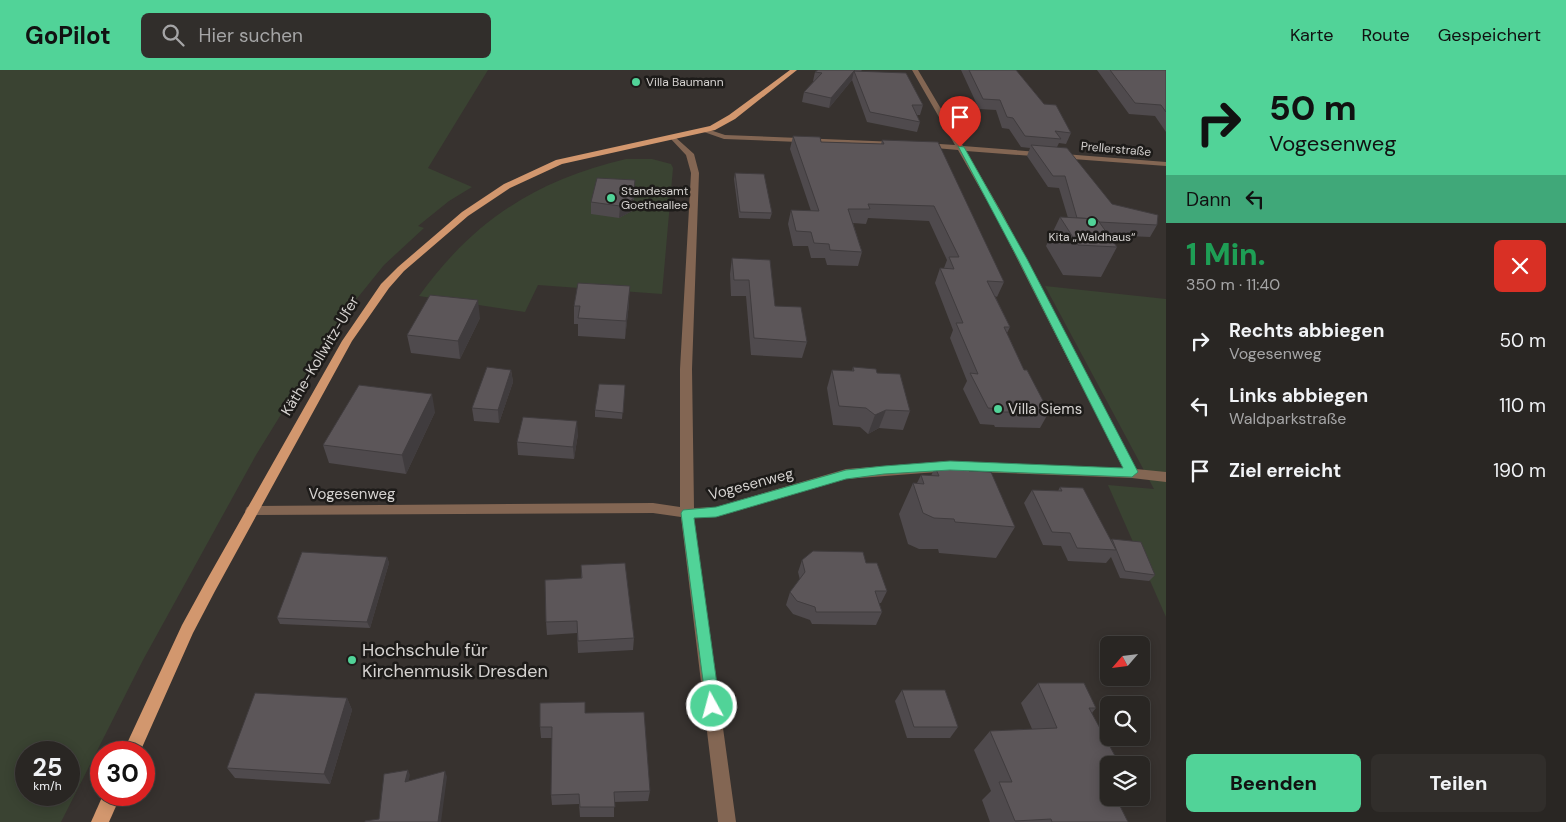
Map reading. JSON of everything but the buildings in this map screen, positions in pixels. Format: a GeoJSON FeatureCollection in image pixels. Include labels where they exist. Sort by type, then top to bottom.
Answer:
{"type":"FeatureCollection","features":[{"type":"Feature","properties":{"kind":"main road","name":"Käthe-Kollwitz-Ufer"},"geometry":{"type":"LineString","coordinates":[[136,741],[187,630],[347,341],[385,286],[401,269],[465,214],[507,186],[537,170],[566,160],[707,130],[721,124],[794,70]]}},
{"type":"Feature","properties":{"kind":"main road"},"geometry":{"type":"LineString","coordinates":[[100,822],[107,806]]}},
{"type":"Feature","properties":{"kind":"street"},"geometry":{"type":"LineString","coordinates":[[915,70],[1020,255],[1132,472]]}},
{"type":"Feature","properties":{"kind":"street"},"geometry":{"type":"LineString","coordinates":[[707,130],[724,137],[903,144]]}},
{"type":"Feature","properties":{"kind":"street"},"geometry":{"type":"LineString","coordinates":[[680,136],[690,154],[695,173],[686,369],[687,513],[727,822]]}},
{"type":"Feature","properties":{"kind":"street","name":"Prellerstraße"},"geometry":{"type":"LineString","coordinates":[[913,144],[1166,164]]}},
{"type":"Feature","properties":{"kind":"street","name":"Vogesenweg"},"geometry":{"type":"LineString","coordinates":[[252,511],[653,508],[687,513],[716,512],[846,474],[950,466],[1132,472],[1166,477]]}},
{"type":"Feature","properties":{"kind":"green space"},"geometry":{"type":"Polygon","coordinates":[[[0,70],[488,70],[428,168],[472,187],[449,201],[418,226],[424,228],[384,265],[338,322],[256,455],[143,660],[102,741],[90,741],[90,765],[80,784],[80,741],[15,741],[15,806],[69,806],[61,822],[0,822],[0,70]]]}},
{"type":"Feature","properties":{"kind":"green space"},"geometry":{"type":"Polygon","coordinates":[[[626,159],[652,159],[671,164],[673,168],[662,294],[538,285],[525,312],[419,296],[461,246],[484,225],[509,207],[563,179],[626,159]]]}},
{"type":"Feature","properties":{"kind":"green space"},"geometry":{"type":"Polygon","coordinates":[[[1045,286],[1166,299],[1166,617],[1108,485],[1154,489],[1045,286]]]}},
{"type":"Feature","properties":{"kind":"place","name":"Villa Baumann"},"geometry":{"type":"Point","coordinates":[636,82]}},
{"type":"Feature","properties":{"kind":"place","name":"Standesamt Goetheallee"},"geometry":{"type":"Point","coordinates":[611,198]}},
{"type":"Feature","properties":{"kind":"place","name":"Kita „Waldhaus“"},"geometry":{"type":"Point","coordinates":[1092,222]}},
{"type":"Feature","properties":{"kind":"place","name":"Villa Siems"},"geometry":{"type":"Point","coordinates":[998,409]}},
{"type":"Feature","properties":{"kind":"place","name":"Hochschule für Kirchenmusik Dresden"},"geometry":{"type":"Point","coordinates":[352,660]}},
{"type":"Feature","properties":{"kind":"route"},"geometry":{"type":"LineString","coordinates":[[712,706],[687,513],[716,512],[846,474],[884,470],[950,466],[1132,472],[998,213],[960,147]]}}]}
